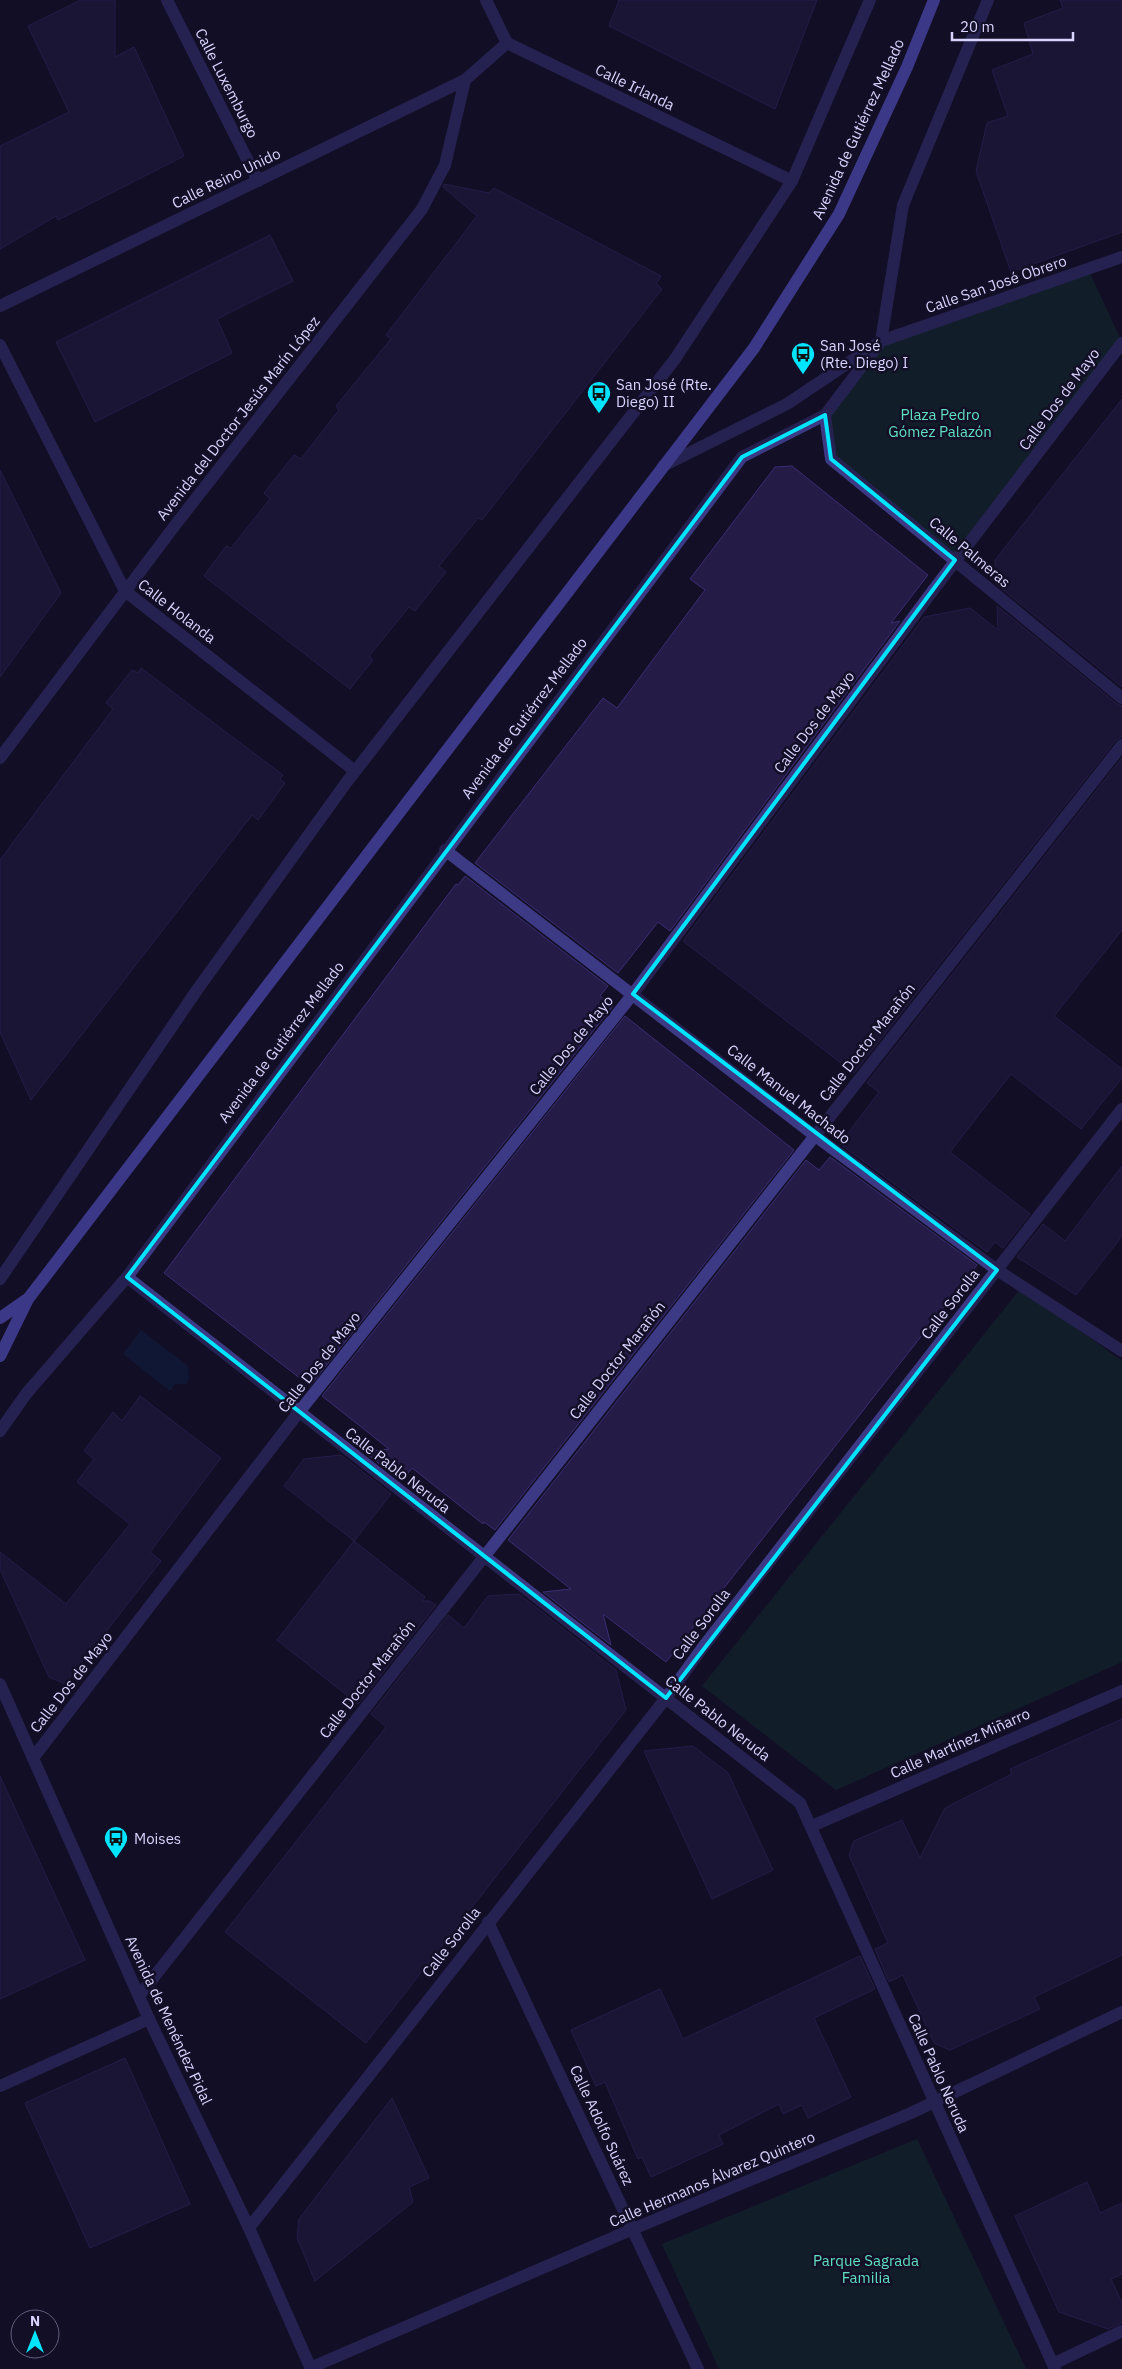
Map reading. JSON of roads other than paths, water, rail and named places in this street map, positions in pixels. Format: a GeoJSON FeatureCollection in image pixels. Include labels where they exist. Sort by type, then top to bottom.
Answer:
{"type":"FeatureCollection","features":[{"type":"Feature","properties":{"kind":"main road","name":"Avenida de Gutiérrez Mellado"},"geometry":{"type":"LineString","coordinates":[[0,1356],[28,1299],[754,348],[839,214],[906,67],[934,0]]}},
{"type":"Feature","properties":{"kind":"main road","name":"Avenida de Gutiérrez Mellado"},"geometry":{"type":"LineString","coordinates":[[0,1318],[28,1299]]}},
{"type":"Feature","properties":{"kind":"street","name":"Calle Luxemburgo"},"geometry":{"type":"LineString","coordinates":[[167,0],[258,180]]}},
{"type":"Feature","properties":{"kind":"street"},"geometry":{"type":"LineString","coordinates":[[486,0],[507,42]]}},
{"type":"Feature","properties":{"kind":"street"},"geometry":{"type":"LineString","coordinates":[[0,1279],[197,990],[355,771],[675,359],[792,180],[870,0]]}},
{"type":"Feature","properties":{"kind":"street","name":"Avenida de Gutiérrez Mellado"},"geometry":{"type":"LineString","coordinates":[[0,1431],[26,1394],[127,1277],[742,456],[825,415],[881,341],[903,205],[988,0]]}},
{"type":"Feature","properties":{"kind":"street","name":"Calle Reino Unido"},"geometry":{"type":"LineString","coordinates":[[0,306],[465,80],[507,42]]}},
{"type":"Feature","properties":{"kind":"street","name":"Calle Irlanda"},"geometry":{"type":"LineString","coordinates":[[507,42],[792,180]]}},
{"type":"Feature","properties":{"kind":"street","name":"Avenida del Doctor Jesús Marín López"},"geometry":{"type":"LineString","coordinates":[[0,758],[125,591],[422,209],[445,165],[465,80]]}},
{"type":"Feature","properties":{"kind":"street","name":"Calle San José Obrero"},"geometry":{"type":"LineString","coordinates":[[664,466],[787,404],[881,341],[1122,257]]}},
{"type":"Feature","properties":{"kind":"street","name":"Calle Dos de Mayo"},"geometry":{"type":"LineString","coordinates":[[33,1758],[299,1412],[633,994],[955,560],[1122,343]]}},
{"type":"Feature","properties":{"kind":"street","name":"Calle Holanda"},"geometry":{"type":"LineString","coordinates":[[0,345],[125,591],[355,771]]}},
{"type":"Feature","properties":{"kind":"street","name":"Calle Palmeras"},"geometry":{"type":"LineString","coordinates":[[825,415],[831,458],[1122,698]]}},
{"type":"Feature","properties":{"kind":"street","name":"Calle Doctor Marañón"},"geometry":{"type":"LineString","coordinates":[[139,1996],[1122,745]]}},
{"type":"Feature","properties":{"kind":"street","name":"Calle Manuel Machado"},"geometry":{"type":"LineString","coordinates":[[445,850],[814,1135],[997,1270],[1122,1351]]}},
{"type":"Feature","properties":{"kind":"street","name":"Calle Sorolla"},"geometry":{"type":"LineString","coordinates":[[249,2228],[666,1698],[703,1647],[1122,1110]]}},
{"type":"Feature","properties":{"kind":"street","name":"Calle Pablo Neruda"},"geometry":{"type":"LineString","coordinates":[[127,1277],[800,1803],[1054,2366]]}},
{"type":"Feature","properties":{"kind":"street","name":"Avenida de Menéndez Pidal"},"geometry":{"type":"LineString","coordinates":[[0,1684],[149,2019],[249,2228],[310,2368]]}},
{"type":"Feature","properties":{"kind":"street","name":"Calle Martínez Miñarro"},"geometry":{"type":"LineString","coordinates":[[812,1826],[1122,1690]]}},
{"type":"Feature","properties":{"kind":"street","name":"Calle Adolfo Suárez"},"geometry":{"type":"LineString","coordinates":[[488,1922],[698,2369]]}},
{"type":"Feature","properties":{"kind":"street","name":"Calle Hermanos Álvarez Quintero"},"geometry":{"type":"LineString","coordinates":[[310,2368],[633,2229],[934,2103],[1122,2012]]}},
{"type":"Feature","properties":{"kind":"street"},"geometry":{"type":"LineString","coordinates":[[0,2086],[149,2019]]}},
{"type":"Feature","properties":{"kind":"street"},"geometry":{"type":"LineString","coordinates":[[1054,2366],[1122,2331]]}},
{"type":"Feature","properties":{"kind":"water"},"geometry":{"type":"Polygon","coordinates":[[[141,1330],[188,1366],[189,1378],[186,1384],[175,1384],[170,1391],[123,1354],[141,1330]]]}},
{"type":"Feature","properties":{"kind":"place","name":"San José (Rte. Diego) I"},"geometry":{"type":"Point","coordinates":[803,375]}},
{"type":"Feature","properties":{"kind":"place","name":"San José (Rte. Diego) II"},"geometry":{"type":"Point","coordinates":[599,414]}},
{"type":"Feature","properties":{"kind":"place","name":"Moises"},"geometry":{"type":"Point","coordinates":[116,1859]}},
{"type":"Feature","properties":{"kind":"park label","name":"Plaza Pedro Gómez Palazón"},"geometry":{"type":"Point","coordinates":[940,422]}},
{"type":"Feature","properties":{"kind":"park label","name":"Parque Sagrada Familia"},"geometry":{"type":"Point","coordinates":[866,2268]}}]}
